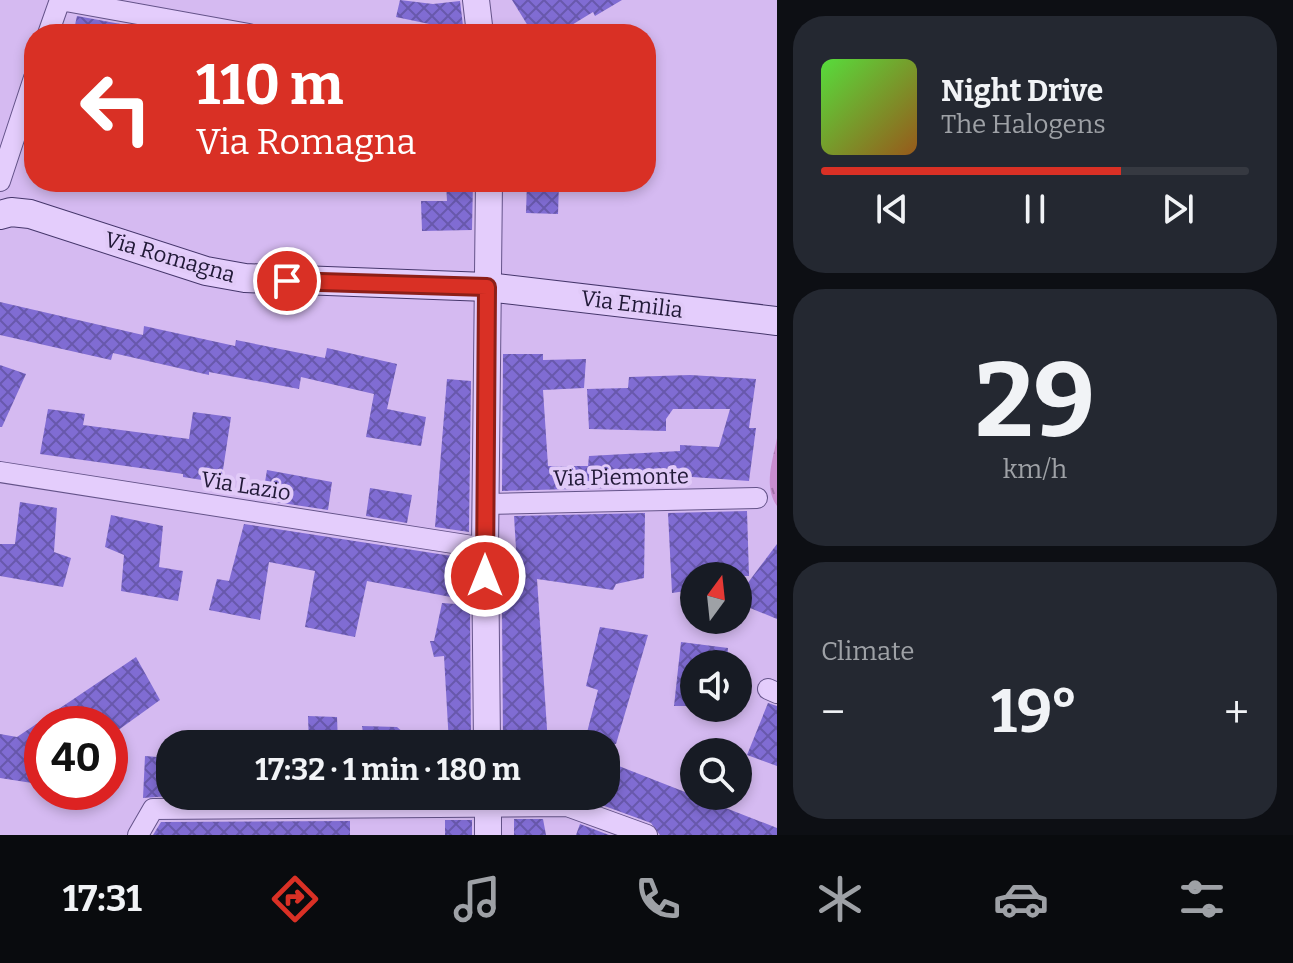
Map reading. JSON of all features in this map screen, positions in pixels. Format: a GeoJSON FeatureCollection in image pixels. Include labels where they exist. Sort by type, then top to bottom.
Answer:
{"type":"FeatureCollection","features":[{"type":"Feature","properties":{"kind":"main road","name":"Via Romagna"},"geometry":{"type":"LineString","coordinates":[[0,215],[11,212],[30,214],[187,266],[235,277],[487,287]]}},
{"type":"Feature","properties":{"kind":"main road","name":"Via Emilia"},"geometry":{"type":"LineString","coordinates":[[487,287],[777,321]]}},
{"type":"Feature","properties":{"kind":"street"},"geometry":{"type":"LineString","coordinates":[[52,24],[60,0],[193,24]]}},
{"type":"Feature","properties":{"kind":"street"},"geometry":{"type":"LineString","coordinates":[[476,0],[479,24]]}},
{"type":"Feature","properties":{"kind":"street"},"geometry":{"type":"LineString","coordinates":[[0,181],[24,108]]}},
{"type":"Feature","properties":{"kind":"street"},"geometry":{"type":"LineString","coordinates":[[487,730],[485,548],[489,192]]}},
{"type":"Feature","properties":{"kind":"street","name":"Via Lazio"},"geometry":{"type":"LineString","coordinates":[[0,472],[485,548]]}},
{"type":"Feature","properties":{"kind":"street","name":"Via Piemonte"},"geometry":{"type":"LineString","coordinates":[[486,504],[757,498]]}},
{"type":"Feature","properties":{"kind":"street"},"geometry":{"type":"LineString","coordinates":[[138,835],[153,809],[156,809]]}},
{"type":"Feature","properties":{"kind":"street"},"geometry":{"type":"LineString","coordinates":[[488,810],[488,835]]}},
{"type":"Feature","properties":{"kind":"street"},"geometry":{"type":"LineString","coordinates":[[578,810],[647,835]]}},
{"type":"Feature","properties":{"kind":"green space"},"geometry":{"type":"Polygon","coordinates":[[[777,438],[777,506],[770,481],[777,438]]]}},
{"type":"Feature","properties":{"kind":"building"},"geometry":{"type":"Polygon","coordinates":[[[400,0],[433,4],[460,1],[463,24],[429,24],[396,17],[400,0]]]}},
{"type":"Feature","properties":{"kind":"building"},"geometry":{"type":"Polygon","coordinates":[[[512,0],[622,0],[595,16],[593,12],[573,24],[527,24],[512,0]]]}},
{"type":"Feature","properties":{"kind":"building"},"geometry":{"type":"Polygon","coordinates":[[[77,16],[121,24],[75,24],[77,16]]]}},
{"type":"Feature","properties":{"kind":"building"},"geometry":{"type":"Polygon","coordinates":[[[447,192],[473,192],[472,230],[422,231],[421,201],[447,201],[447,192]]]}},
{"type":"Feature","properties":{"kind":"building"},"geometry":{"type":"Polygon","coordinates":[[[527,192],[559,192],[558,214],[526,213],[527,192]]]}},
{"type":"Feature","properties":{"kind":"building"},"geometry":{"type":"Polygon","coordinates":[[[0,302],[143,335],[144,326],[235,346],[236,340],[325,358],[327,348],[397,364],[387,409],[426,417],[421,446],[366,437],[374,394],[301,377],[299,389],[209,372],[209,375],[113,353],[111,360],[0,335],[0,302]]]}},
{"type":"Feature","properties":{"kind":"building"},"geometry":{"type":"Polygon","coordinates":[[[503,354],[543,354],[543,360],[586,359],[584,388],[543,390],[548,466],[588,466],[589,456],[680,451],[680,445],[719,447],[730,409],[673,409],[666,419],[666,431],[589,429],[587,389],[628,388],[629,377],[690,375],[756,379],[749,428],[756,428],[749,481],[664,475],[664,481],[646,482],[646,487],[502,491],[503,354]]]}},
{"type":"Feature","properties":{"kind":"building"},"geometry":{"type":"Polygon","coordinates":[[[0,365],[26,374],[2,427],[0,427],[0,365]]]}},
{"type":"Feature","properties":{"kind":"building"},"geometry":{"type":"Polygon","coordinates":[[[447,379],[471,381],[469,532],[435,527],[447,379]]]}},
{"type":"Feature","properties":{"kind":"building"},"geometry":{"type":"Polygon","coordinates":[[[48,409],[85,414],[83,425],[189,439],[193,412],[231,417],[221,483],[183,477],[183,474],[40,454],[48,409]]]}},
{"type":"Feature","properties":{"kind":"building"},"geometry":{"type":"Polygon","coordinates":[[[267,470],[332,482],[328,510],[262,500],[267,470]]]}},
{"type":"Feature","properties":{"kind":"building"},"geometry":{"type":"Polygon","coordinates":[[[370,488],[412,495],[407,523],[366,516],[370,488]]]}},
{"type":"Feature","properties":{"kind":"building"},"geometry":{"type":"Polygon","coordinates":[[[20,502],[57,508],[54,552],[71,558],[63,587],[0,576],[0,544],[15,544],[20,502]]]}},
{"type":"Feature","properties":{"kind":"building"},"geometry":{"type":"Polygon","coordinates":[[[747,511],[749,562],[680,562],[680,592],[672,593],[668,513],[747,511]]]}},
{"type":"Feature","properties":{"kind":"building"},"geometry":{"type":"Polygon","coordinates":[[[645,513],[644,578],[616,584],[613,590],[537,579],[547,730],[503,730],[502,608],[506,608],[506,594],[519,597],[514,516],[645,513]]]}},
{"type":"Feature","properties":{"kind":"building"},"geometry":{"type":"Polygon","coordinates":[[[111,515],[163,526],[159,567],[183,571],[178,601],[121,591],[124,555],[105,547],[111,515]]]}},
{"type":"Feature","properties":{"kind":"building"},"geometry":{"type":"Polygon","coordinates":[[[244,524],[465,558],[456,598],[367,581],[355,637],[305,627],[315,571],[269,562],[260,620],[209,610],[217,579],[229,581],[244,524]]]}},
{"type":"Feature","properties":{"kind":"building"},"geometry":{"type":"Polygon","coordinates":[[[777,544],[777,619],[752,609],[752,577],[777,544]]]}},
{"type":"Feature","properties":{"kind":"building"},"geometry":{"type":"Polygon","coordinates":[[[442,603],[470,605],[471,730],[448,730],[444,656],[434,657],[430,641],[434,641],[442,603]]]}},
{"type":"Feature","properties":{"kind":"building"},"geometry":{"type":"Polygon","coordinates":[[[600,627],[648,635],[620,730],[588,730],[598,690],[586,686],[600,627]]]}},
{"type":"Feature","properties":{"kind":"building"},"geometry":{"type":"Polygon","coordinates":[[[681,642],[728,648],[728,650],[680,650],[681,642]]]}},
{"type":"Feature","properties":{"kind":"building"},"geometry":{"type":"Polygon","coordinates":[[[680,651],[680,706],[674,706],[680,651]]]}},
{"type":"Feature","properties":{"kind":"building"},"geometry":{"type":"Polygon","coordinates":[[[136,657],[160,700],[128,723],[128,706],[63,706],[136,657]]]}},
{"type":"Feature","properties":{"kind":"building"},"geometry":{"type":"Polygon","coordinates":[[[768,703],[777,706],[777,766],[752,757],[752,743],[768,703]]]}},
{"type":"Feature","properties":{"kind":"building"},"geometry":{"type":"Polygon","coordinates":[[[308,716],[337,717],[337,730],[308,730],[308,716]]]}},
{"type":"Feature","properties":{"kind":"building"},"geometry":{"type":"Polygon","coordinates":[[[362,726],[397,727],[400,730],[363,730],[362,726]]]}},
{"type":"Feature","properties":{"kind":"building"},"geometry":{"type":"Polygon","coordinates":[[[24,732],[24,782],[0,778],[0,734],[17,737],[24,732]]]}},
{"type":"Feature","properties":{"kind":"building"},"geometry":{"type":"Polygon","coordinates":[[[145,756],[156,757],[156,797],[143,798],[145,756]]]}},
{"type":"Feature","properties":{"kind":"building"},"geometry":{"type":"Polygon","coordinates":[[[620,766],[680,790],[680,810],[731,810],[777,828],[777,835],[660,835],[651,823],[615,810],[620,810],[620,766]]]}},
{"type":"Feature","properties":{"kind":"building"},"geometry":{"type":"Polygon","coordinates":[[[514,819],[543,819],[546,835],[514,835],[514,819]]]}},
{"type":"Feature","properties":{"kind":"building"},"geometry":{"type":"Polygon","coordinates":[[[445,820],[472,820],[472,835],[445,835],[445,820]]]}},
{"type":"Feature","properties":{"kind":"building"},"geometry":{"type":"Polygon","coordinates":[[[350,821],[350,835],[153,835],[161,822],[350,821]]]}},
{"type":"Feature","properties":{"kind":"building"},"geometry":{"type":"Polygon","coordinates":[[[580,824],[609,835],[576,835],[580,824]]]}},
{"type":"Feature","properties":{"kind":"route"},"geometry":{"type":"LineString","coordinates":[[287,281],[487,287],[485,576]]}}]}
